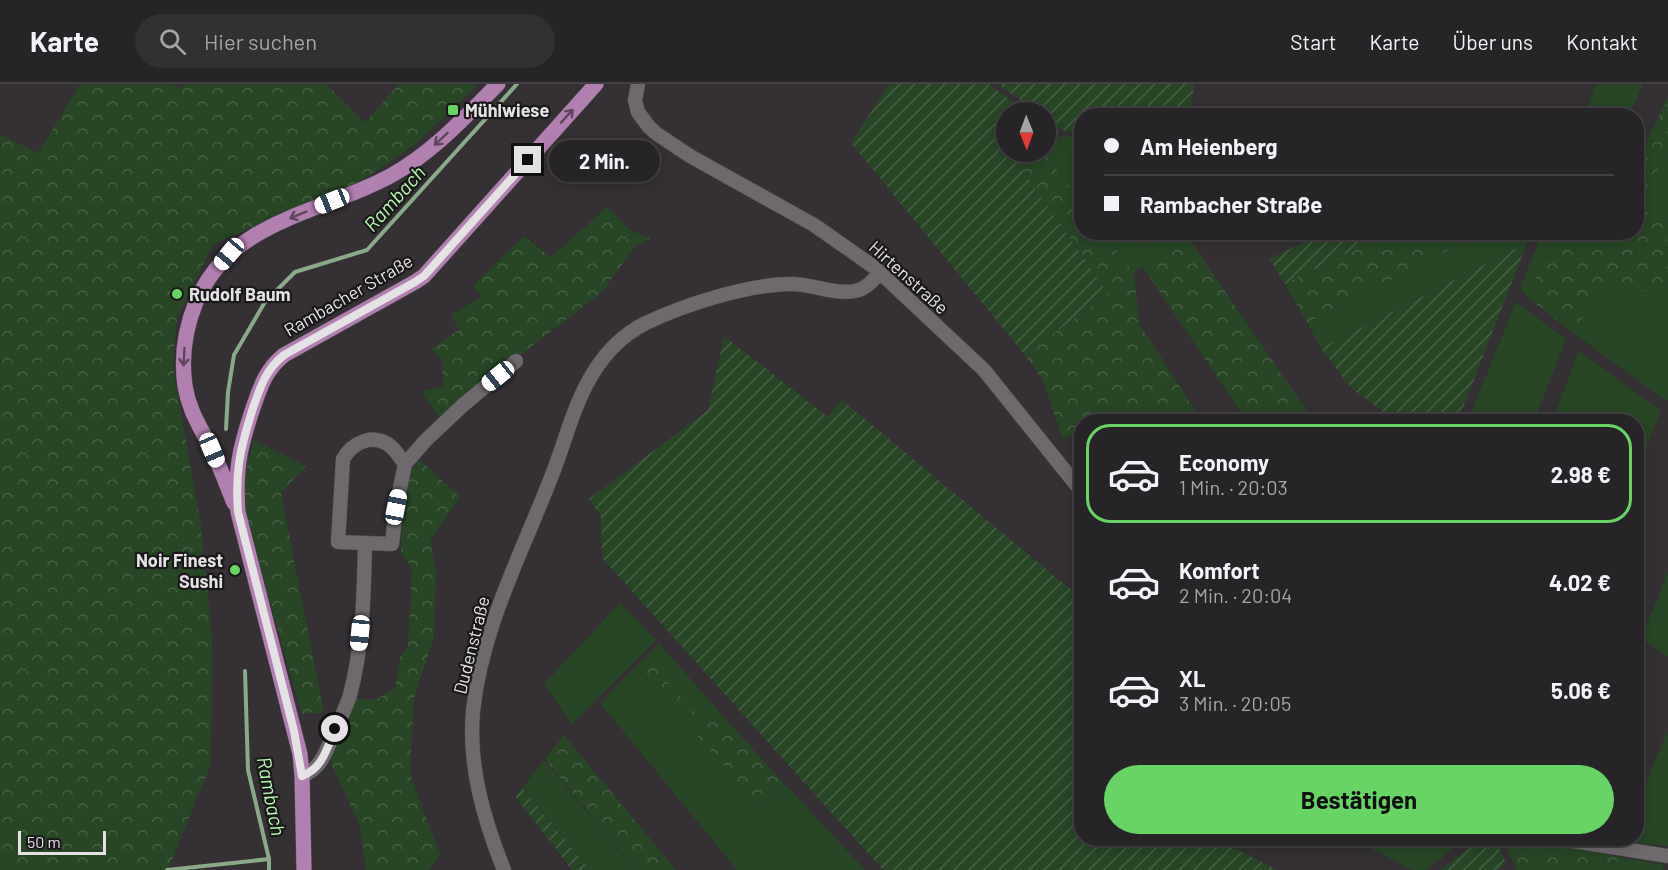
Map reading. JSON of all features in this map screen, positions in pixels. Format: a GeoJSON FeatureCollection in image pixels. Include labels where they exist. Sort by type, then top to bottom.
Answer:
{"type":"FeatureCollection","features":[{"type":"Feature","properties":{"kind":"main road"},"geometry":{"type":"LineString","coordinates":[[238,512],[212,450],[200,430],[190,406],[185,385],[184,356],[188,326],[203,290],[215,270],[229,254],[255,234],[372,185],[406,167],[436,144],[498,84]]}},
{"type":"Feature","properties":{"kind":"main road","name":"Rambacher Straße"},"geometry":{"type":"LineString","coordinates":[[304,870],[302,776],[294,731],[238,512],[237,487],[241,447],[262,381],[277,360],[424,276],[596,84]]}},
{"type":"Feature","properties":{"kind":"main road"},"geometry":{"type":"LineString","coordinates":[[212,450],[227,452],[241,447]]}},
{"type":"Feature","properties":{"kind":"street","name":"Hirtenstraße"},"geometry":{"type":"LineString","coordinates":[[638,84],[635,100],[638,112],[649,127],[690,156],[814,225],[866,260],[984,370],[1074,482]]}},
{"type":"Feature","properties":{"kind":"street","name":"Dudenstraße"},"geometry":{"type":"LineString","coordinates":[[504,870],[494,846],[479,790],[473,756],[473,712],[479,675],[493,619],[510,573],[554,470],[589,379],[611,349],[630,332],[678,310],[758,288],[796,284],[852,292],[867,285],[880,273]]}},
{"type":"Feature","properties":{"kind":"street"},"geometry":{"type":"LineString","coordinates":[[405,464],[389,445],[376,440],[363,441],[346,453],[342,466],[338,542],[392,544],[396,507],[405,464],[426,440],[462,406],[516,361]]}},
{"type":"Feature","properties":{"kind":"street"},"geometry":{"type":"LineString","coordinates":[[302,776],[312,772],[321,763],[350,696],[364,597],[364,543]]}},
{"type":"Feature","properties":{"kind":"street"},"geometry":{"type":"LineString","coordinates":[[1605,846],[1668,856]]}},
{"type":"Feature","properties":{"kind":"green space"},"geometry":{"type":"Polygon","coordinates":[[[80,84],[172,84],[178,88],[186,84],[326,84],[365,123],[399,84],[476,84],[476,87],[413,146],[363,180],[213,244],[177,318],[174,374],[201,525],[212,637],[211,764],[168,870],[0,870],[0,134],[38,153],[80,84]]]}},
{"type":"Feature","properties":{"kind":"green space"},"geometry":{"type":"Polygon","coordinates":[[[889,84],[988,84],[1014,102],[996,102],[996,162],[1029,162],[1021,168],[1108,293],[1025,355],[851,143],[889,84]]]}},
{"type":"Feature","properties":{"kind":"green space"},"geometry":{"type":"Polygon","coordinates":[[[997,84],[1194,84],[1191,108],[1074,108],[1074,131],[1066,132],[1056,125],[1056,102],[1023,102],[997,84]]]}},
{"type":"Feature","properties":{"kind":"green space"},"geometry":{"type":"Polygon","coordinates":[[[1596,84],[1643,84],[1632,108],[1587,108],[1596,84]]]}},
{"type":"Feature","properties":{"kind":"green space"},"geometry":{"type":"Polygon","coordinates":[[[1668,97],[1668,151],[1644,194],[1644,146],[1668,97]]]}},
{"type":"Feature","properties":{"kind":"green space"},"geometry":{"type":"Polygon","coordinates":[[[1061,136],[1074,137],[1074,193],[1051,162],[1056,162],[1056,141],[1061,136]]]}},
{"type":"Feature","properties":{"kind":"green space"},"geometry":{"type":"Polygon","coordinates":[[[1668,151],[1668,224],[1644,210],[1644,194],[1668,151]]]}},
{"type":"Feature","properties":{"kind":"green space"},"geometry":{"type":"Polygon","coordinates":[[[1029,162],[1051,162],[1074,193],[1074,240],[1109,240],[1134,273],[1139,323],[1198,414],[1074,414],[1074,434],[1063,439],[1042,379],[1025,355],[1108,293],[1021,168],[1029,162]]]}},
{"type":"Feature","properties":{"kind":"green space"},"geometry":{"type":"Polygon","coordinates":[[[607,207],[631,231],[651,238],[636,246],[601,293],[439,417],[421,391],[443,388],[442,361],[431,349],[459,330],[451,315],[481,297],[473,286],[524,236],[551,257],[607,207]]]}},
{"type":"Feature","properties":{"kind":"green space"},"geometry":{"type":"Polygon","coordinates":[[[1644,210],[1668,224],[1668,284],[1656,292],[1633,290],[1609,284],[1572,332],[1527,297],[1554,240],[1644,240],[1644,210]]]}},
{"type":"Feature","properties":{"kind":"green space"},"geometry":{"type":"Polygon","coordinates":[[[1109,240],[1145,240],[1157,254],[1134,273],[1109,240]]]}},
{"type":"Feature","properties":{"kind":"green space"},"geometry":{"type":"Polygon","coordinates":[[[1145,240],[1190,240],[1309,414],[1242,414],[1142,266],[1157,254],[1145,240]]]}},
{"type":"Feature","properties":{"kind":"green space"},"geometry":{"type":"Polygon","coordinates":[[[1308,240],[1372,240],[1285,284],[1269,259],[1308,240]]]}},
{"type":"Feature","properties":{"kind":"green space"},"geometry":{"type":"Polygon","coordinates":[[[1372,240],[1468,240],[1307,323],[1285,284],[1372,240]]]}},
{"type":"Feature","properties":{"kind":"green space"},"geometry":{"type":"Polygon","coordinates":[[[1468,240],[1528,240],[1527,243],[1321,348],[1307,323],[1468,240]]]}},
{"type":"Feature","properties":{"kind":"green space"},"geometry":{"type":"Polygon","coordinates":[[[1539,240],[1554,240],[1527,297],[1520,288],[1539,240]]]}},
{"type":"Feature","properties":{"kind":"green space"},"geometry":{"type":"Polygon","coordinates":[[[1527,243],[1461,414],[1386,414],[1351,388],[1321,348],[1527,243]]]}},
{"type":"Feature","properties":{"kind":"green space"},"geometry":{"type":"Polygon","coordinates":[[[1609,284],[1633,290],[1656,292],[1668,284],[1668,399],[1666,401],[1572,332],[1609,284]]]}},
{"type":"Feature","properties":{"kind":"green space"},"geometry":{"type":"Polygon","coordinates":[[[1516,302],[1566,339],[1537,414],[1471,414],[1516,302]]]}},
{"type":"Feature","properties":{"kind":"green space"},"geometry":{"type":"Polygon","coordinates":[[[724,336],[828,417],[842,400],[1074,592],[1074,846],[1231,846],[1277,870],[883,870],[602,558],[601,517],[589,499],[708,410],[724,336]]]}},
{"type":"Feature","properties":{"kind":"green space"},"geometry":{"type":"Polygon","coordinates":[[[1579,351],[1661,411],[1644,454],[1644,414],[1555,414],[1579,351]]]}},
{"type":"Feature","properties":{"kind":"green space"},"geometry":{"type":"Polygon","coordinates":[[[254,440],[306,466],[281,493],[324,712],[302,714],[249,529],[244,496],[245,471],[254,440]]]}},
{"type":"Feature","properties":{"kind":"green space"},"geometry":{"type":"Polygon","coordinates":[[[420,460],[460,497],[430,541],[436,572],[434,637],[414,698],[410,774],[440,855],[429,870],[366,870],[360,826],[330,761],[355,699],[377,699],[395,688],[400,657],[408,647],[412,567],[401,554],[402,509],[410,472],[420,460]]]}},
{"type":"Feature","properties":{"kind":"green space"},"geometry":{"type":"Polygon","coordinates":[[[1668,571],[1668,657],[1644,641],[1644,631],[1668,571]]]}},
{"type":"Feature","properties":{"kind":"green space"},"geometry":{"type":"Polygon","coordinates":[[[620,603],[656,640],[572,724],[544,684],[620,603]]]}},
{"type":"Feature","properties":{"kind":"green space"},"geometry":{"type":"Polygon","coordinates":[[[659,643],[731,725],[699,716],[645,658],[659,643]]]}},
{"type":"Feature","properties":{"kind":"green space"},"geometry":{"type":"Polygon","coordinates":[[[645,658],[699,716],[731,725],[785,785],[760,806],[635,667],[645,658]]]}},
{"type":"Feature","properties":{"kind":"green space"},"geometry":{"type":"Polygon","coordinates":[[[635,667],[760,806],[786,785],[865,870],[737,870],[600,703],[635,667]]]}},
{"type":"Feature","properties":{"kind":"green space"},"geometry":{"type":"Polygon","coordinates":[[[1668,731],[1668,846],[1644,844],[1644,787],[1668,731]]]}},
{"type":"Feature","properties":{"kind":"green space"},"geometry":{"type":"Polygon","coordinates":[[[564,735],[676,870],[635,870],[545,759],[564,735]]]}},
{"type":"Feature","properties":{"kind":"green space"},"geometry":{"type":"Polygon","coordinates":[[[544,760],[634,870],[590,870],[523,787],[544,760]]]}},
{"type":"Feature","properties":{"kind":"green space"},"geometry":{"type":"Polygon","coordinates":[[[522,787],[590,870],[572,870],[515,796],[522,787]]]}},
{"type":"Feature","properties":{"kind":"green space"},"geometry":{"type":"Polygon","coordinates":[[[1367,846],[1457,846],[1426,870],[1412,870],[1367,846]]]}},
{"type":"Feature","properties":{"kind":"green space"},"geometry":{"type":"Polygon","coordinates":[[[1471,846],[1498,846],[1506,863],[1497,870],[1441,870],[1471,846]]]}},
{"type":"Feature","properties":{"kind":"green space"},"geometry":{"type":"Polygon","coordinates":[[[1505,846],[1569,846],[1629,859],[1590,867],[1569,862],[1563,870],[1517,870],[1505,846]]]}},
{"type":"Feature","properties":{"kind":"green space"},"geometry":{"type":"Polygon","coordinates":[[[1629,859],[1666,865],[1662,870],[1563,870],[1569,862],[1590,867],[1629,859]]]}},
{"type":"Feature","properties":{"kind":"waterway","name":"Rambach"},"geometry":{"type":"LineString","coordinates":[[226,429],[228,392],[234,355],[265,302],[295,272],[367,250],[517,84]]}},
{"type":"Feature","properties":{"kind":"waterway","name":"Rambach"},"geometry":{"type":"LineString","coordinates":[[245,671],[248,770],[269,859],[269,870]]}},
{"type":"Feature","properties":{"kind":"waterway","name":"Rambach"},"geometry":{"type":"LineString","coordinates":[[167,870],[269,859]]}},
{"type":"Feature","properties":{"kind":"place","name":"Mühlwiese"},"geometry":{"type":"Point","coordinates":[453,110]}},
{"type":"Feature","properties":{"kind":"place","name":"Rudolf Baum"},"geometry":{"type":"Point","coordinates":[177,294]}},
{"type":"Feature","properties":{"kind":"place","name":"Noir Finest Sushi"},"geometry":{"type":"Point","coordinates":[235,570]}},
{"type":"Feature","properties":{"kind":"route"},"geometry":{"type":"LineString","coordinates":[[335,729],[321,763],[312,772],[302,776],[300,754],[238,512],[237,469],[241,447],[262,381],[271,366],[284,355],[424,276],[528,160]]}}]}
